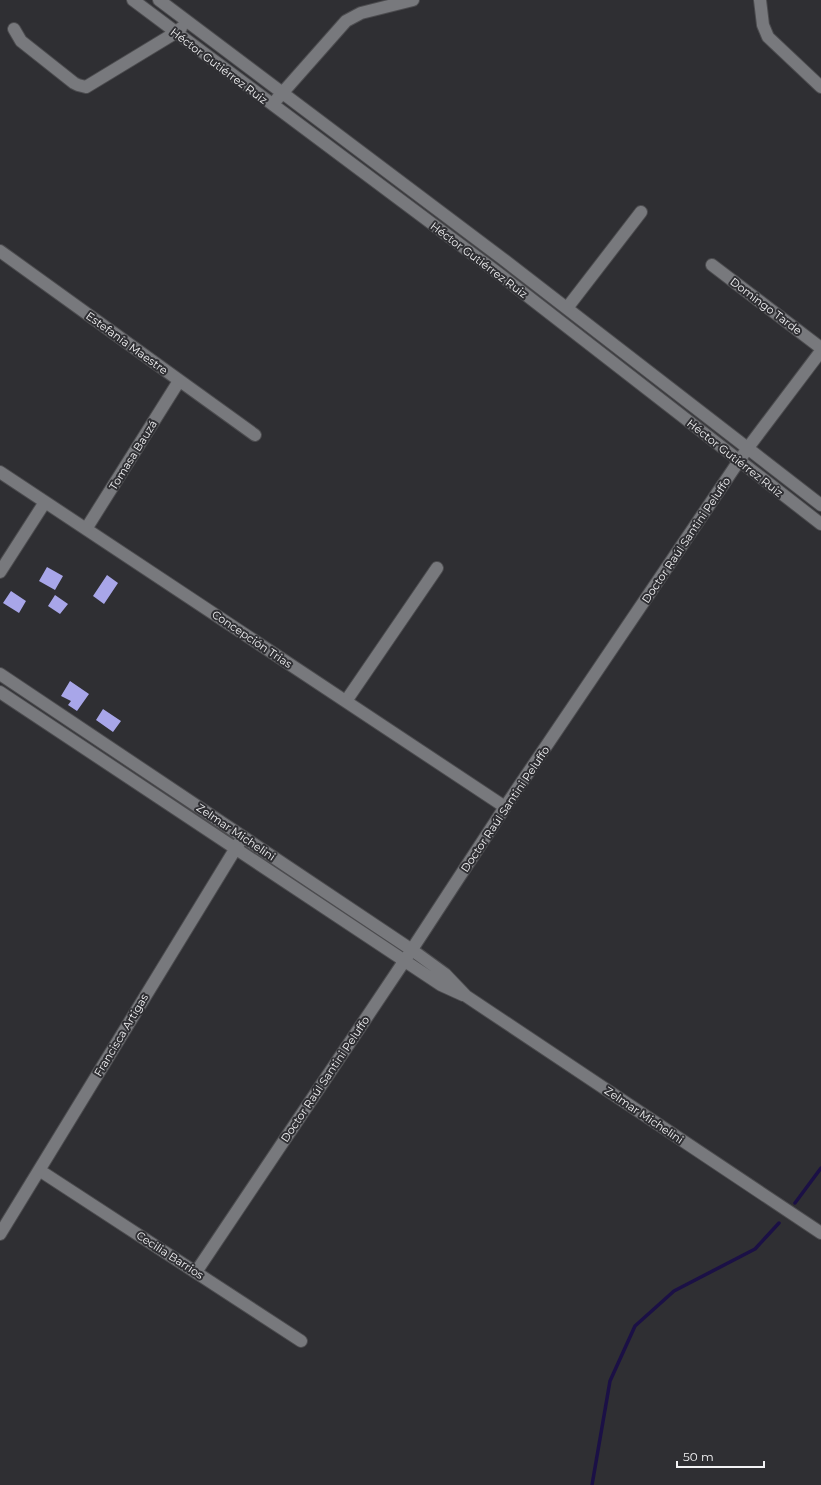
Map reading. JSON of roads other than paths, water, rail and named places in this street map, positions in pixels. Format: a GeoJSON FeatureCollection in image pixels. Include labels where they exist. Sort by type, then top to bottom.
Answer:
{"type":"FeatureCollection","features":[{"type":"Feature","properties":{"kind":"street","name":"Héctor Gutiérrez Ruiz"},"geometry":{"type":"LineString","coordinates":[[133,0],[175,33],[494,270],[821,524]]}},
{"type":"Feature","properties":{"kind":"street","name":"Héctor Gutiérrez Ruiz"},"geometry":{"type":"LineString","coordinates":[[159,0],[503,258],[821,505]]}},
{"type":"Feature","properties":{"kind":"street"},"geometry":{"type":"LineString","coordinates":[[272,105],[340,28],[353,16],[413,0]]}},
{"type":"Feature","properties":{"kind":"street"},"geometry":{"type":"LineString","coordinates":[[760,0],[763,25],[768,37],[821,87]]}},
{"type":"Feature","properties":{"kind":"street"},"geometry":{"type":"LineString","coordinates":[[14,29],[22,41],[74,83],[82,86],[91,85],[175,33],[188,22]]}},
{"type":"Feature","properties":{"kind":"street"},"geometry":{"type":"LineString","coordinates":[[567,308],[641,212]]}},
{"type":"Feature","properties":{"kind":"street","name":"Estefanía Maestre"},"geometry":{"type":"LineString","coordinates":[[0,251],[255,435]]}},
{"type":"Feature","properties":{"kind":"street","name":"Domingo Tarde"},"geometry":{"type":"LineString","coordinates":[[712,265],[821,349]]}},
{"type":"Feature","properties":{"kind":"street","name":"Doctor Raúl Santini Peluffo"},"geometry":{"type":"LineString","coordinates":[[196,1272],[412,950],[505,807],[747,449],[821,349]]}},
{"type":"Feature","properties":{"kind":"street","name":"Tomasa Bauzá"},"geometry":{"type":"LineString","coordinates":[[86,529],[179,381]]}},
{"type":"Feature","properties":{"kind":"street","name":"Concepción Trias"},"geometry":{"type":"LineString","coordinates":[[0,472],[505,807]]}},
{"type":"Feature","properties":{"kind":"street"},"geometry":{"type":"LineString","coordinates":[[0,572],[45,502]]}},
{"type":"Feature","properties":{"kind":"street"},"geometry":{"type":"LineString","coordinates":[[346,701],[437,568]]}},
{"type":"Feature","properties":{"kind":"street","name":"Zelmar Michelini"},"geometry":{"type":"LineString","coordinates":[[0,674],[412,950],[445,974],[466,996]]}},
{"type":"Feature","properties":{"kind":"street","name":"Zelmar Michelini"},"geometry":{"type":"LineString","coordinates":[[0,692],[405,960],[440,985],[466,996],[821,1233]]}},
{"type":"Feature","properties":{"kind":"street","name":"Francisca Artigas"},"geometry":{"type":"LineString","coordinates":[[0,1234],[243,837]]}},
{"type":"Feature","properties":{"kind":"street","name":"Cecilia Barrios"},"geometry":{"type":"LineString","coordinates":[[39,1170],[301,1341]]}},
{"type":"Feature","properties":{"kind":"waterway"},"geometry":{"type":"LineString","coordinates":[[795,1203],[821,1168]]}},
{"type":"Feature","properties":{"kind":"waterway"},"geometry":{"type":"LineString","coordinates":[[592,1485],[610,1381],[635,1326],[674,1291],[755,1249],[779,1223]]}}]}
